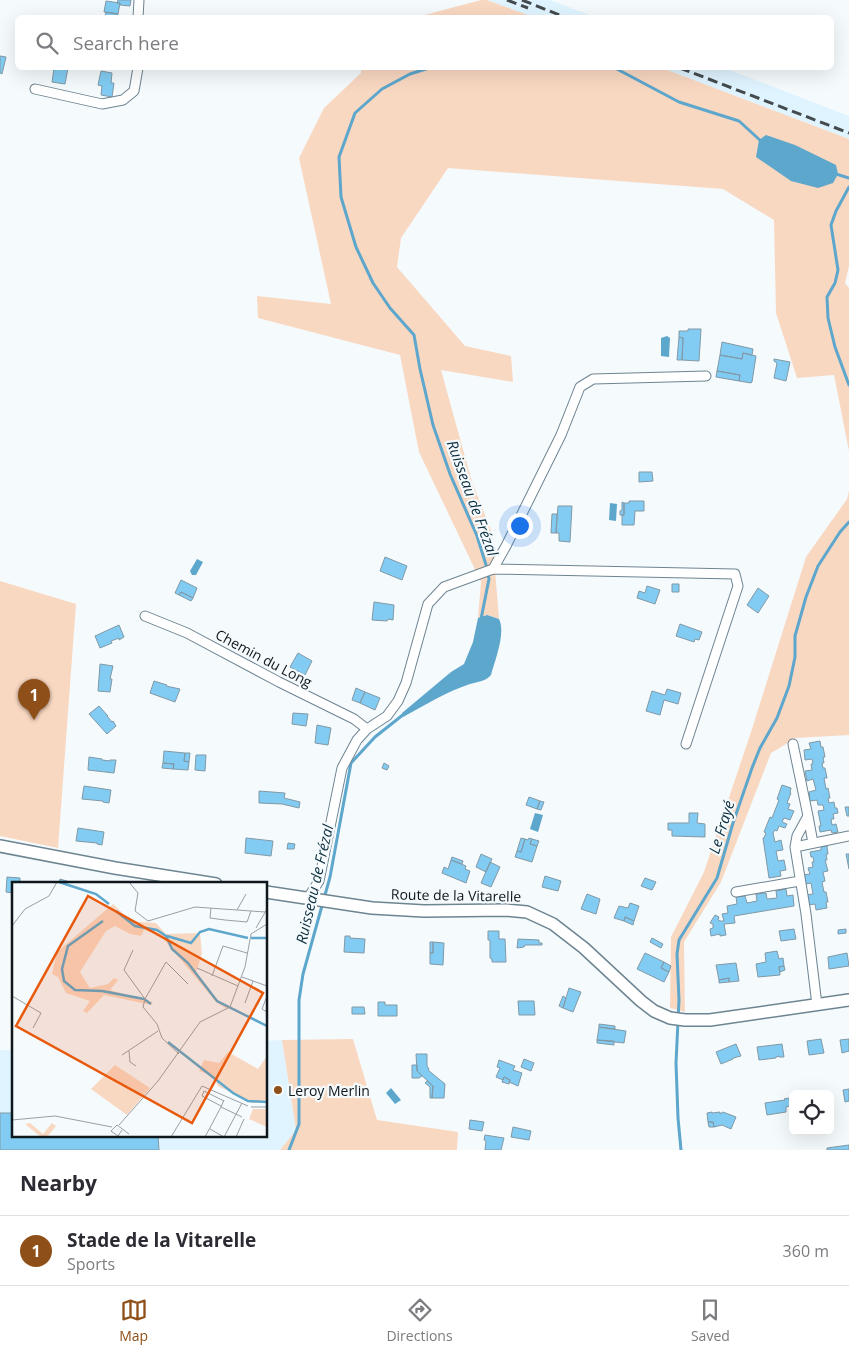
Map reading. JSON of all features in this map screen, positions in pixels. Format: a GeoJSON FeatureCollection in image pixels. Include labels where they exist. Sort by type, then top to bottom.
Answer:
{"type":"FeatureCollection","features":[{"type":"Feature","properties":{"kind":"street"},"geometry":{"type":"LineString","coordinates":[[138,0],[138,15]]}},
{"type":"Feature","properties":{"kind":"street"},"geometry":{"type":"LineString","coordinates":[[35,89],[102,104],[123,100],[134,91],[138,70]]}},
{"type":"Feature","properties":{"kind":"street"},"geometry":{"type":"LineString","coordinates":[[493,569],[562,435],[580,386],[593,379],[706,376]]}},
{"type":"Feature","properties":{"kind":"street"},"geometry":{"type":"LineString","coordinates":[[312,899],[319,881],[342,768],[357,740],[367,729],[387,716],[398,701],[406,683],[428,604],[444,587],[493,569],[735,574],[738,586],[686,744]]}},
{"type":"Feature","properties":{"kind":"street","name":"Chemin du Long"},"geometry":{"type":"LineString","coordinates":[[145,616],[187,633],[354,720],[367,729]]}},
{"type":"Feature","properties":{"kind":"street"},"geometry":{"type":"LineString","coordinates":[[793,744],[813,843]]}},
{"type":"Feature","properties":{"kind":"street"},"geometry":{"type":"LineString","coordinates":[[808,816],[797,836],[795,847],[806,914],[817,1005]]}},
{"type":"Feature","properties":{"kind":"street"},"geometry":{"type":"LineString","coordinates":[[795,847],[849,836]]}},
{"type":"Feature","properties":{"kind":"street"},"geometry":{"type":"LineString","coordinates":[[0,846],[204,882]]}},
{"type":"Feature","properties":{"kind":"street"},"geometry":{"type":"LineString","coordinates":[[736,892],[800,881]]}},
{"type":"Feature","properties":{"kind":"street","name":"Route de la Vitarelle"},"geometry":{"type":"LineString","coordinates":[[268,892],[372,908],[424,911],[506,910],[528,912],[553,924],[584,948],[654,1011],[672,1018],[710,1020],[849,1000]]}},
{"type":"Feature","properties":{"kind":"shaded area"},"geometry":{"type":"Polygon","coordinates":[[[487,0],[550,0],[590,15],[528,15],[487,0]]]}},
{"type":"Feature","properties":{"kind":"shaded area"},"geometry":{"type":"Polygon","coordinates":[[[487,0],[528,15],[425,15],[487,0]]]}},
{"type":"Feature","properties":{"kind":"shaded area"},"geometry":{"type":"Polygon","coordinates":[[[361,70],[667,70],[849,139],[849,266],[845,283],[849,288],[849,451],[834,375],[797,378],[776,313],[774,220],[723,189],[448,168],[401,238],[397,267],[465,346],[511,356],[513,382],[441,370],[472,482],[492,533],[499,619],[487,615],[478,618],[481,582],[419,452],[400,355],[258,318],[257,296],[331,304],[299,158],[324,108],[361,73],[361,70]]]}},
{"type":"Feature","properties":{"kind":"shaded area"},"geometry":{"type":"Polygon","coordinates":[[[667,70],[729,70],[849,116],[849,139],[667,70]]]}},
{"type":"Feature","properties":{"kind":"shaded area"},"geometry":{"type":"Polygon","coordinates":[[[849,491],[849,735],[796,738],[771,753],[721,882],[684,942],[685,1012],[670,1008],[671,937],[704,872],[752,729],[806,557],[847,499],[849,491]]]}},
{"type":"Feature","properties":{"kind":"shaded area"},"geometry":{"type":"Polygon","coordinates":[[[0,581],[76,604],[58,848],[0,836],[0,581]]]}},
{"type":"Feature","properties":{"kind":"shaded area"},"geometry":{"type":"Polygon","coordinates":[[[353,1039],[377,1120],[458,1132],[457,1150],[280,1150],[296,1130],[282,1040],[353,1039]]]}},
{"type":"Feature","properties":{"kind":"shaded area","name":"Leroy Merlin"},"geometry":{"type":"Polygon","coordinates":[[[282,1040],[296,1130],[280,1150],[0,1150],[0,1050],[12,1050],[12,1138],[268,1138],[268,1041],[282,1040]]]}},
{"type":"Feature","properties":{"kind":"water"},"geometry":{"type":"Polygon","coordinates":[[[766,135],[795,145],[836,165],[838,174],[833,183],[818,188],[791,181],[756,157],[759,140],[766,135]]]}},
{"type":"Feature","properties":{"kind":"water"},"geometry":{"type":"Polygon","coordinates":[[[667,336],[670,338],[669,357],[661,356],[661,338],[667,336]]]}},
{"type":"Feature","properties":{"kind":"water"},"geometry":{"type":"Polygon","coordinates":[[[610,503],[617,504],[616,521],[609,520],[610,503]]]}},
{"type":"Feature","properties":{"kind":"water"},"geometry":{"type":"Polygon","coordinates":[[[197,559],[203,562],[196,575],[192,575],[190,571],[197,559]]]}},
{"type":"Feature","properties":{"kind":"water"},"geometry":{"type":"Polygon","coordinates":[[[487,615],[499,619],[501,625],[501,639],[491,675],[484,680],[461,687],[444,695],[403,717],[402,713],[451,672],[464,664],[473,642],[478,618],[487,615]]]}},
{"type":"Feature","properties":{"kind":"water"},"geometry":{"type":"Polygon","coordinates":[[[535,813],[543,815],[538,832],[530,829],[535,813]]]}},
{"type":"Feature","properties":{"kind":"water"},"geometry":{"type":"Polygon","coordinates":[[[391,1088],[401,1100],[395,1104],[386,1093],[391,1088]]]}},
{"type":"Feature","properties":{"kind":"building"},"geometry":{"type":"Polygon","coordinates":[[[118,0],[131,0],[130,6],[120,5],[120,3],[117,3],[118,0]]]}},
{"type":"Feature","properties":{"kind":"building"},"geometry":{"type":"Polygon","coordinates":[[[106,1],[120,3],[118,14],[104,12],[106,1]]]}},
{"type":"Feature","properties":{"kind":"building"},"geometry":{"type":"Polygon","coordinates":[[[106,12],[118,14],[118,15],[106,15],[106,12]]]}},
{"type":"Feature","properties":{"kind":"building"},"geometry":{"type":"Polygon","coordinates":[[[0,56],[6,57],[2,74],[0,73],[0,56]]]}},
{"type":"Feature","properties":{"kind":"building"},"geometry":{"type":"Polygon","coordinates":[[[54,70],[68,70],[65,84],[52,82],[54,70]]]}},
{"type":"Feature","properties":{"kind":"building"},"geometry":{"type":"Polygon","coordinates":[[[101,71],[112,73],[111,83],[114,83],[112,97],[101,95],[102,86],[98,85],[101,71]]]}},
{"type":"Feature","properties":{"kind":"building"},"geometry":{"type":"Polygon","coordinates":[[[688,329],[701,329],[699,361],[682,360],[683,338],[679,337],[679,331],[688,331],[688,329]]]}},
{"type":"Feature","properties":{"kind":"building"},"geometry":{"type":"Polygon","coordinates":[[[679,337],[683,338],[682,360],[677,360],[679,337]]]}},
{"type":"Feature","properties":{"kind":"building"},"geometry":{"type":"Polygon","coordinates":[[[722,342],[753,349],[752,355],[743,353],[742,359],[720,355],[722,342]]]}},
{"type":"Feature","properties":{"kind":"building"},"geometry":{"type":"Polygon","coordinates":[[[743,353],[756,356],[751,383],[739,381],[740,375],[717,371],[720,355],[742,359],[743,353]]]}},
{"type":"Feature","properties":{"kind":"building"},"geometry":{"type":"Polygon","coordinates":[[[774,359],[790,362],[786,381],[774,378],[777,363],[774,359]]]}},
{"type":"Feature","properties":{"kind":"building"},"geometry":{"type":"Polygon","coordinates":[[[717,371],[740,375],[739,381],[716,377],[717,371]]]}},
{"type":"Feature","properties":{"kind":"building"},"geometry":{"type":"Polygon","coordinates":[[[639,472],[652,472],[653,481],[639,482],[639,472]]]}},
{"type":"Feature","properties":{"kind":"building"},"geometry":{"type":"Polygon","coordinates":[[[629,501],[644,501],[644,511],[635,511],[634,525],[622,525],[624,503],[629,503],[629,501]]]}},
{"type":"Feature","properties":{"kind":"building"},"geometry":{"type":"Polygon","coordinates":[[[622,502],[624,503],[624,515],[620,515],[622,510],[622,502]]]}},
{"type":"Feature","properties":{"kind":"building"},"geometry":{"type":"Polygon","coordinates":[[[558,506],[572,506],[570,542],[559,541],[559,533],[556,533],[558,506]]]}},
{"type":"Feature","properties":{"kind":"building"},"geometry":{"type":"Polygon","coordinates":[[[552,514],[557,514],[556,533],[551,533],[552,514]]]}},
{"type":"Feature","properties":{"kind":"building"},"geometry":{"type":"Polygon","coordinates":[[[385,557],[407,566],[402,580],[380,571],[385,557]]]}},
{"type":"Feature","properties":{"kind":"building"},"geometry":{"type":"Polygon","coordinates":[[[181,580],[197,588],[193,598],[181,592],[179,595],[175,593],[181,580]]]}},
{"type":"Feature","properties":{"kind":"building"},"geometry":{"type":"Polygon","coordinates":[[[672,584],[679,584],[679,592],[672,592],[672,584]]]}},
{"type":"Feature","properties":{"kind":"building"},"geometry":{"type":"Polygon","coordinates":[[[647,586],[660,590],[655,604],[637,598],[639,591],[645,593],[647,586]]]}},
{"type":"Feature","properties":{"kind":"building"},"geometry":{"type":"Polygon","coordinates":[[[758,588],[769,596],[758,613],[747,605],[758,588]]]}},
{"type":"Feature","properties":{"kind":"building"},"geometry":{"type":"Polygon","coordinates":[[[181,592],[193,598],[191,601],[179,595],[181,592]]]}},
{"type":"Feature","properties":{"kind":"building"},"geometry":{"type":"Polygon","coordinates":[[[374,602],[394,605],[393,620],[372,620],[374,602]]]}},
{"type":"Feature","properties":{"kind":"building"},"geometry":{"type":"Polygon","coordinates":[[[680,624],[702,632],[699,640],[695,639],[694,642],[676,636],[680,624]]]}},
{"type":"Feature","properties":{"kind":"building"},"geometry":{"type":"Polygon","coordinates":[[[119,625],[124,637],[111,641],[112,643],[100,648],[95,636],[119,625]]]}},
{"type":"Feature","properties":{"kind":"building"},"geometry":{"type":"Polygon","coordinates":[[[298,653],[312,661],[305,675],[290,667],[298,653]]]}},
{"type":"Feature","properties":{"kind":"building"},"geometry":{"type":"Polygon","coordinates":[[[100,664],[113,666],[110,692],[98,691],[100,664]]]}},
{"type":"Feature","properties":{"kind":"building"},"geometry":{"type":"Polygon","coordinates":[[[154,681],[180,689],[175,702],[150,693],[154,681]]]}},
{"type":"Feature","properties":{"kind":"building"},"geometry":{"type":"Polygon","coordinates":[[[356,688],[365,692],[360,703],[352,700],[356,688]]]}},
{"type":"Feature","properties":{"kind":"building"},"geometry":{"type":"Polygon","coordinates":[[[667,689],[681,693],[678,704],[664,700],[660,715],[646,711],[652,691],[665,695],[667,689]]]}},
{"type":"Feature","properties":{"kind":"building"},"geometry":{"type":"Polygon","coordinates":[[[365,692],[380,698],[375,710],[360,703],[365,692]]]}},
{"type":"Feature","properties":{"kind":"building"},"geometry":{"type":"Polygon","coordinates":[[[99,706],[116,726],[107,734],[89,714],[99,706]]]}},
{"type":"Feature","properties":{"kind":"building"},"geometry":{"type":"Polygon","coordinates":[[[293,713],[308,714],[306,726],[292,724],[293,713]]]}},
{"type":"Feature","properties":{"kind":"building"},"geometry":{"type":"Polygon","coordinates":[[[317,725],[331,728],[328,745],[315,743],[317,725]]]}},
{"type":"Feature","properties":{"kind":"building"},"geometry":{"type":"Polygon","coordinates":[[[820,741],[825,757],[823,757],[824,763],[822,763],[827,778],[824,778],[830,798],[828,798],[829,803],[834,802],[838,813],[833,814],[834,819],[831,819],[832,825],[836,824],[838,832],[832,833],[831,830],[820,832],[819,826],[821,826],[818,811],[824,810],[823,805],[818,805],[817,800],[810,801],[809,792],[816,790],[813,779],[807,781],[805,771],[812,770],[811,764],[813,764],[812,759],[805,760],[804,750],[811,749],[809,743],[820,741]]]}},
{"type":"Feature","properties":{"kind":"building"},"geometry":{"type":"Polygon","coordinates":[[[164,751],[185,753],[184,761],[189,762],[188,770],[173,769],[174,764],[163,763],[164,751]]]}},
{"type":"Feature","properties":{"kind":"building"},"geometry":{"type":"Polygon","coordinates":[[[185,753],[190,753],[189,762],[184,761],[185,753]]]}},
{"type":"Feature","properties":{"kind":"building"},"geometry":{"type":"Polygon","coordinates":[[[196,755],[206,755],[205,771],[195,770],[196,755]]]}},
{"type":"Feature","properties":{"kind":"building"},"geometry":{"type":"Polygon","coordinates":[[[89,757],[110,761],[116,760],[114,773],[88,770],[89,757]]]}},
{"type":"Feature","properties":{"kind":"building"},"geometry":{"type":"Polygon","coordinates":[[[163,763],[174,764],[173,769],[162,768],[163,763]]]}},
{"type":"Feature","properties":{"kind":"building"},"geometry":{"type":"Polygon","coordinates":[[[384,763],[389,766],[387,770],[382,768],[384,763]]]}},
{"type":"Feature","properties":{"kind":"building"},"geometry":{"type":"Polygon","coordinates":[[[782,785],[791,788],[787,803],[790,804],[788,809],[794,811],[790,820],[784,818],[782,822],[787,824],[785,828],[779,826],[777,831],[775,830],[773,833],[775,842],[781,840],[783,850],[776,851],[778,861],[784,860],[786,870],[780,871],[781,876],[769,878],[763,838],[770,817],[772,818],[779,800],[777,799],[782,785]]]}},
{"type":"Feature","properties":{"kind":"building"},"geometry":{"type":"Polygon","coordinates":[[[84,786],[111,790],[109,803],[82,799],[84,786]]]}},
{"type":"Feature","properties":{"kind":"building"},"geometry":{"type":"Polygon","coordinates":[[[259,791],[285,793],[284,798],[300,802],[299,808],[282,804],[259,803],[259,791]]]}},
{"type":"Feature","properties":{"kind":"building"},"geometry":{"type":"Polygon","coordinates":[[[529,797],[540,801],[537,809],[526,805],[529,797]]]}},
{"type":"Feature","properties":{"kind":"building"},"geometry":{"type":"Polygon","coordinates":[[[540,801],[544,802],[541,810],[537,809],[540,801]]]}},
{"type":"Feature","properties":{"kind":"building"},"geometry":{"type":"Polygon","coordinates":[[[845,807],[849,807],[849,816],[847,816],[845,807]]]}},
{"type":"Feature","properties":{"kind":"building"},"geometry":{"type":"Polygon","coordinates":[[[689,813],[698,813],[697,823],[705,824],[705,837],[672,836],[672,830],[668,830],[668,823],[689,823],[689,813]]]}},
{"type":"Feature","properties":{"kind":"building"},"geometry":{"type":"Polygon","coordinates":[[[78,828],[104,832],[102,845],[76,841],[78,828]]]}},
{"type":"Feature","properties":{"kind":"building"},"geometry":{"type":"Polygon","coordinates":[[[246,838],[273,841],[271,856],[245,853],[246,838]]]}},
{"type":"Feature","properties":{"kind":"building"},"geometry":{"type":"Polygon","coordinates":[[[521,838],[525,839],[521,852],[517,851],[521,838]]]}},
{"type":"Feature","properties":{"kind":"building"},"geometry":{"type":"Polygon","coordinates":[[[529,838],[532,839],[530,844],[537,846],[532,862],[515,857],[517,851],[521,852],[525,839],[528,840],[529,838]]]}},
{"type":"Feature","properties":{"kind":"building"},"geometry":{"type":"Polygon","coordinates":[[[532,839],[539,841],[537,846],[530,844],[532,839]]]}},
{"type":"Feature","properties":{"kind":"building"},"geometry":{"type":"Polygon","coordinates":[[[288,843],[295,844],[294,849],[287,849],[288,843]]]}},
{"type":"Feature","properties":{"kind":"building"},"geometry":{"type":"Polygon","coordinates":[[[827,846],[828,854],[826,854],[827,860],[825,860],[828,871],[823,872],[825,881],[822,882],[828,902],[826,902],[827,908],[816,910],[815,904],[808,905],[806,895],[813,894],[811,883],[805,884],[803,875],[810,874],[808,868],[813,867],[813,857],[811,857],[810,852],[821,850],[821,847],[827,846]]]}},
{"type":"Feature","properties":{"kind":"building"},"geometry":{"type":"Polygon","coordinates":[[[481,854],[492,859],[486,872],[476,867],[481,854]]]}},
{"type":"Feature","properties":{"kind":"building"},"geometry":{"type":"Polygon","coordinates":[[[846,854],[849,854],[849,869],[846,854]]]}},
{"type":"Feature","properties":{"kind":"building"},"geometry":{"type":"Polygon","coordinates":[[[452,857],[463,861],[462,864],[451,860],[452,857]]]}},
{"type":"Feature","properties":{"kind":"building"},"geometry":{"type":"Polygon","coordinates":[[[451,860],[466,866],[465,869],[470,871],[466,883],[442,873],[444,867],[448,869],[451,860]]]}},
{"type":"Feature","properties":{"kind":"building"},"geometry":{"type":"Polygon","coordinates":[[[490,862],[500,867],[491,887],[481,883],[490,862]]]}},
{"type":"Feature","properties":{"kind":"building"},"geometry":{"type":"Polygon","coordinates":[[[545,876],[561,881],[558,891],[542,887],[545,876]]]}},
{"type":"Feature","properties":{"kind":"building"},"geometry":{"type":"Polygon","coordinates":[[[7,877],[20,878],[20,882],[12,882],[12,893],[6,892],[7,877]]]}},
{"type":"Feature","properties":{"kind":"building"},"geometry":{"type":"Polygon","coordinates":[[[645,878],[656,882],[652,890],[641,886],[645,878]]]}},
{"type":"Feature","properties":{"kind":"building"},"geometry":{"type":"Polygon","coordinates":[[[60,879],[70,882],[59,882],[60,879]]]}},
{"type":"Feature","properties":{"kind":"building"},"geometry":{"type":"Polygon","coordinates":[[[786,889],[787,896],[793,895],[794,906],[734,916],[735,923],[724,924],[726,935],[711,936],[710,929],[713,928],[713,924],[710,923],[715,915],[719,917],[718,920],[724,921],[722,914],[728,913],[727,906],[737,904],[736,897],[745,896],[747,903],[757,901],[756,894],[766,893],[767,899],[777,898],[776,891],[786,889]]]}},
{"type":"Feature","properties":{"kind":"building"},"geometry":{"type":"Polygon","coordinates":[[[587,894],[600,899],[596,914],[581,909],[587,894]]]}},
{"type":"Feature","properties":{"kind":"building"},"geometry":{"type":"Polygon","coordinates":[[[630,903],[639,906],[634,921],[625,917],[624,921],[614,918],[619,906],[628,908],[630,903]]]}},
{"type":"Feature","properties":{"kind":"building"},"geometry":{"type":"Polygon","coordinates":[[[625,917],[634,921],[633,925],[624,921],[625,917]]]}},
{"type":"Feature","properties":{"kind":"building"},"geometry":{"type":"Polygon","coordinates":[[[794,929],[796,939],[781,941],[779,931],[794,929]]]}},
{"type":"Feature","properties":{"kind":"building"},"geometry":{"type":"Polygon","coordinates":[[[846,929],[846,933],[838,934],[838,930],[846,929]]]}},
{"type":"Feature","properties":{"kind":"building"},"geometry":{"type":"Polygon","coordinates":[[[488,931],[499,931],[499,939],[505,939],[506,962],[492,962],[488,931]]]}},
{"type":"Feature","properties":{"kind":"building"},"geometry":{"type":"Polygon","coordinates":[[[345,936],[365,939],[364,953],[344,952],[345,936]]]}},
{"type":"Feature","properties":{"kind":"building"},"geometry":{"type":"Polygon","coordinates":[[[652,938],[663,944],[661,948],[650,942],[652,938]]]}},
{"type":"Feature","properties":{"kind":"building"},"geometry":{"type":"Polygon","coordinates":[[[518,939],[539,940],[539,943],[542,943],[542,945],[525,945],[524,947],[517,948],[518,939]]]}},
{"type":"Feature","properties":{"kind":"building"},"geometry":{"type":"Polygon","coordinates":[[[430,942],[433,942],[433,953],[430,953],[430,942]]]}},
{"type":"Feature","properties":{"kind":"building"},"geometry":{"type":"Polygon","coordinates":[[[433,942],[444,943],[443,965],[430,964],[433,942]]]}},
{"type":"Feature","properties":{"kind":"building"},"geometry":{"type":"Polygon","coordinates":[[[777,951],[779,959],[783,958],[784,966],[779,967],[780,975],[758,977],[756,964],[766,962],[765,953],[777,951]]]}},
{"type":"Feature","properties":{"kind":"building"},"geometry":{"type":"Polygon","coordinates":[[[645,953],[664,962],[661,968],[669,972],[664,982],[637,969],[645,953]]]}},
{"type":"Feature","properties":{"kind":"building"},"geometry":{"type":"Polygon","coordinates":[[[847,953],[849,966],[829,969],[828,957],[847,953]]]}},
{"type":"Feature","properties":{"kind":"building"},"geometry":{"type":"Polygon","coordinates":[[[664,962],[671,966],[669,972],[661,968],[664,962]]]}},
{"type":"Feature","properties":{"kind":"building"},"geometry":{"type":"Polygon","coordinates":[[[736,963],[739,981],[729,982],[729,978],[719,980],[716,965],[736,963]]]}},
{"type":"Feature","properties":{"kind":"building"},"geometry":{"type":"Polygon","coordinates":[[[784,966],[785,970],[780,972],[779,967],[784,966]]]}},
{"type":"Feature","properties":{"kind":"building"},"geometry":{"type":"Polygon","coordinates":[[[729,978],[729,982],[719,983],[719,980],[729,978]]]}},
{"type":"Feature","properties":{"kind":"building"},"geometry":{"type":"Polygon","coordinates":[[[569,988],[581,992],[573,1012],[563,1008],[569,988]]]}},
{"type":"Feature","properties":{"kind":"building"},"geometry":{"type":"Polygon","coordinates":[[[563,996],[566,998],[563,1008],[559,1006],[563,996]]]}},
{"type":"Feature","properties":{"kind":"building"},"geometry":{"type":"Polygon","coordinates":[[[518,1001],[534,1001],[535,1015],[519,1015],[518,1001]]]}},
{"type":"Feature","properties":{"kind":"building"},"geometry":{"type":"Polygon","coordinates":[[[378,1002],[385,1002],[385,1005],[397,1005],[397,1016],[378,1016],[378,1002]]]}},
{"type":"Feature","properties":{"kind":"building"},"geometry":{"type":"Polygon","coordinates":[[[352,1007],[364,1007],[365,1014],[352,1014],[352,1007]]]}},
{"type":"Feature","properties":{"kind":"building"},"geometry":{"type":"Polygon","coordinates":[[[599,1024],[615,1026],[615,1029],[599,1027],[599,1024]]]}},
{"type":"Feature","properties":{"kind":"building"},"geometry":{"type":"Polygon","coordinates":[[[599,1027],[626,1031],[624,1043],[597,1040],[599,1027]]]}},
{"type":"Feature","properties":{"kind":"building"},"geometry":{"type":"Polygon","coordinates":[[[821,1039],[824,1053],[809,1055],[807,1041],[821,1039]]]}},
{"type":"Feature","properties":{"kind":"building"},"geometry":{"type":"Polygon","coordinates":[[[849,1039],[849,1051],[842,1053],[840,1040],[849,1039]]]}},
{"type":"Feature","properties":{"kind":"building"},"geometry":{"type":"Polygon","coordinates":[[[597,1040],[614,1041],[614,1045],[597,1043],[597,1040]]]}},
{"type":"Feature","properties":{"kind":"building"},"geometry":{"type":"Polygon","coordinates":[[[736,1044],[741,1056],[721,1064],[716,1052],[736,1044]]]}},
{"type":"Feature","properties":{"kind":"building"},"geometry":{"type":"Polygon","coordinates":[[[782,1044],[784,1057],[779,1056],[759,1060],[757,1047],[782,1044]]]}},
{"type":"Feature","properties":{"kind":"building"},"geometry":{"type":"Polygon","coordinates":[[[416,1054],[427,1054],[428,1070],[445,1084],[444,1098],[432,1098],[433,1086],[417,1071],[416,1054]]]}},
{"type":"Feature","properties":{"kind":"building"},"geometry":{"type":"Polygon","coordinates":[[[524,1059],[534,1063],[531,1071],[521,1067],[524,1059]]]}},
{"type":"Feature","properties":{"kind":"building"},"geometry":{"type":"Polygon","coordinates":[[[499,1060],[515,1066],[513,1070],[522,1073],[518,1086],[509,1082],[510,1080],[504,1077],[503,1080],[496,1077],[500,1068],[497,1067],[499,1060]]]}},
{"type":"Feature","properties":{"kind":"building"},"geometry":{"type":"Polygon","coordinates":[[[412,1065],[417,1065],[417,1071],[422,1076],[412,1078],[412,1065]]]}},
{"type":"Feature","properties":{"kind":"building"},"geometry":{"type":"Polygon","coordinates":[[[504,1077],[510,1080],[509,1084],[502,1082],[504,1077]]]}},
{"type":"Feature","properties":{"kind":"building"},"geometry":{"type":"Polygon","coordinates":[[[427,1081],[433,1086],[432,1098],[430,1098],[430,1087],[425,1083],[427,1081]]]}},
{"type":"Feature","properties":{"kind":"building"},"geometry":{"type":"Polygon","coordinates":[[[849,1089],[849,1101],[845,1102],[843,1090],[849,1089]]]}},
{"type":"Feature","properties":{"kind":"building"},"geometry":{"type":"Polygon","coordinates":[[[789,1098],[789,1106],[786,1107],[786,1112],[767,1115],[765,1103],[789,1098]]]}},
{"type":"Feature","properties":{"kind":"building"},"geometry":{"type":"Polygon","coordinates":[[[720,1112],[720,1114],[723,1112],[736,1117],[731,1129],[722,1125],[714,1127],[713,1122],[708,1122],[707,1113],[720,1112]]]}},
{"type":"Feature","properties":{"kind":"building"},"geometry":{"type":"Polygon","coordinates":[[[0,1113],[12,1113],[12,1138],[158,1138],[159,1150],[0,1150],[0,1113]]]}},
{"type":"Feature","properties":{"kind":"building"},"geometry":{"type":"Polygon","coordinates":[[[470,1120],[484,1122],[482,1131],[469,1129],[470,1120]]]}},
{"type":"Feature","properties":{"kind":"building"},"geometry":{"type":"Polygon","coordinates":[[[708,1122],[713,1122],[714,1127],[709,1127],[708,1122]]]}},
{"type":"Feature","properties":{"kind":"building"},"geometry":{"type":"Polygon","coordinates":[[[513,1127],[531,1131],[529,1140],[511,1137],[513,1127]]]}},
{"type":"Feature","properties":{"kind":"building"},"geometry":{"type":"Polygon","coordinates":[[[485,1135],[504,1138],[501,1150],[485,1150],[485,1135]]]}},
{"type":"Feature","properties":{"kind":"building"},"geometry":{"type":"Polygon","coordinates":[[[849,1145],[849,1150],[827,1150],[827,1148],[849,1145]]]}},
{"type":"Feature","properties":{"kind":"waterway","name":"Ruisseau de Frézal"},"geometry":{"type":"LineString","coordinates":[[423,70],[410,74],[382,89],[355,113],[339,157],[341,197],[356,247],[373,283],[390,308],[414,335],[433,425],[450,474],[477,536],[487,568],[489,579],[481,619]]}},
{"type":"Feature","properties":{"kind":"waterway","name":"Ruisseau de Frézal"},"geometry":{"type":"LineString","coordinates":[[619,70],[679,102],[739,121],[762,142]]}},
{"type":"Feature","properties":{"kind":"waterway","name":"Ruisseau de Frézal"},"geometry":{"type":"LineString","coordinates":[[836,174],[849,178]]}},
{"type":"Feature","properties":{"kind":"waterway","name":"Le Frayé"},"geometry":{"type":"LineString","coordinates":[[849,187],[831,225],[838,270],[835,283],[827,297],[828,318],[835,347],[849,385]]}},
{"type":"Feature","properties":{"kind":"waterway","name":"Le Frayé"},"geometry":{"type":"LineString","coordinates":[[681,1150],[676,1063],[679,1000],[677,954],[679,940],[717,878],[752,768],[760,748],[777,718],[789,686],[795,657],[795,636],[806,597],[818,566],[840,532],[849,522]]}},
{"type":"Feature","properties":{"kind":"waterway","name":"Ruisseau de Frézal"},"geometry":{"type":"LineString","coordinates":[[289,1150],[299,1124],[299,1000],[303,974],[330,877],[351,763],[375,737],[404,714]]}},
{"type":"Feature","properties":{"kind":"railway"},"geometry":{"type":"LineString","coordinates":[[507,0],[528,8]]}},
{"type":"Feature","properties":{"kind":"railway"},"geometry":{"type":"LineString","coordinates":[[522,0],[560,15]]}},
{"type":"Feature","properties":{"kind":"railway"},"geometry":{"type":"LineString","coordinates":[[685,70],[849,133]]}},
{"type":"Feature","properties":{"kind":"place","name":"Stade de la Vitarelle"},"geometry":{"type":"Point","coordinates":[34,720]}},
{"type":"Feature","properties":{"kind":"place","name":"Leroy Merlin"},"geometry":{"type":"Point","coordinates":[278,1090]}}]}
